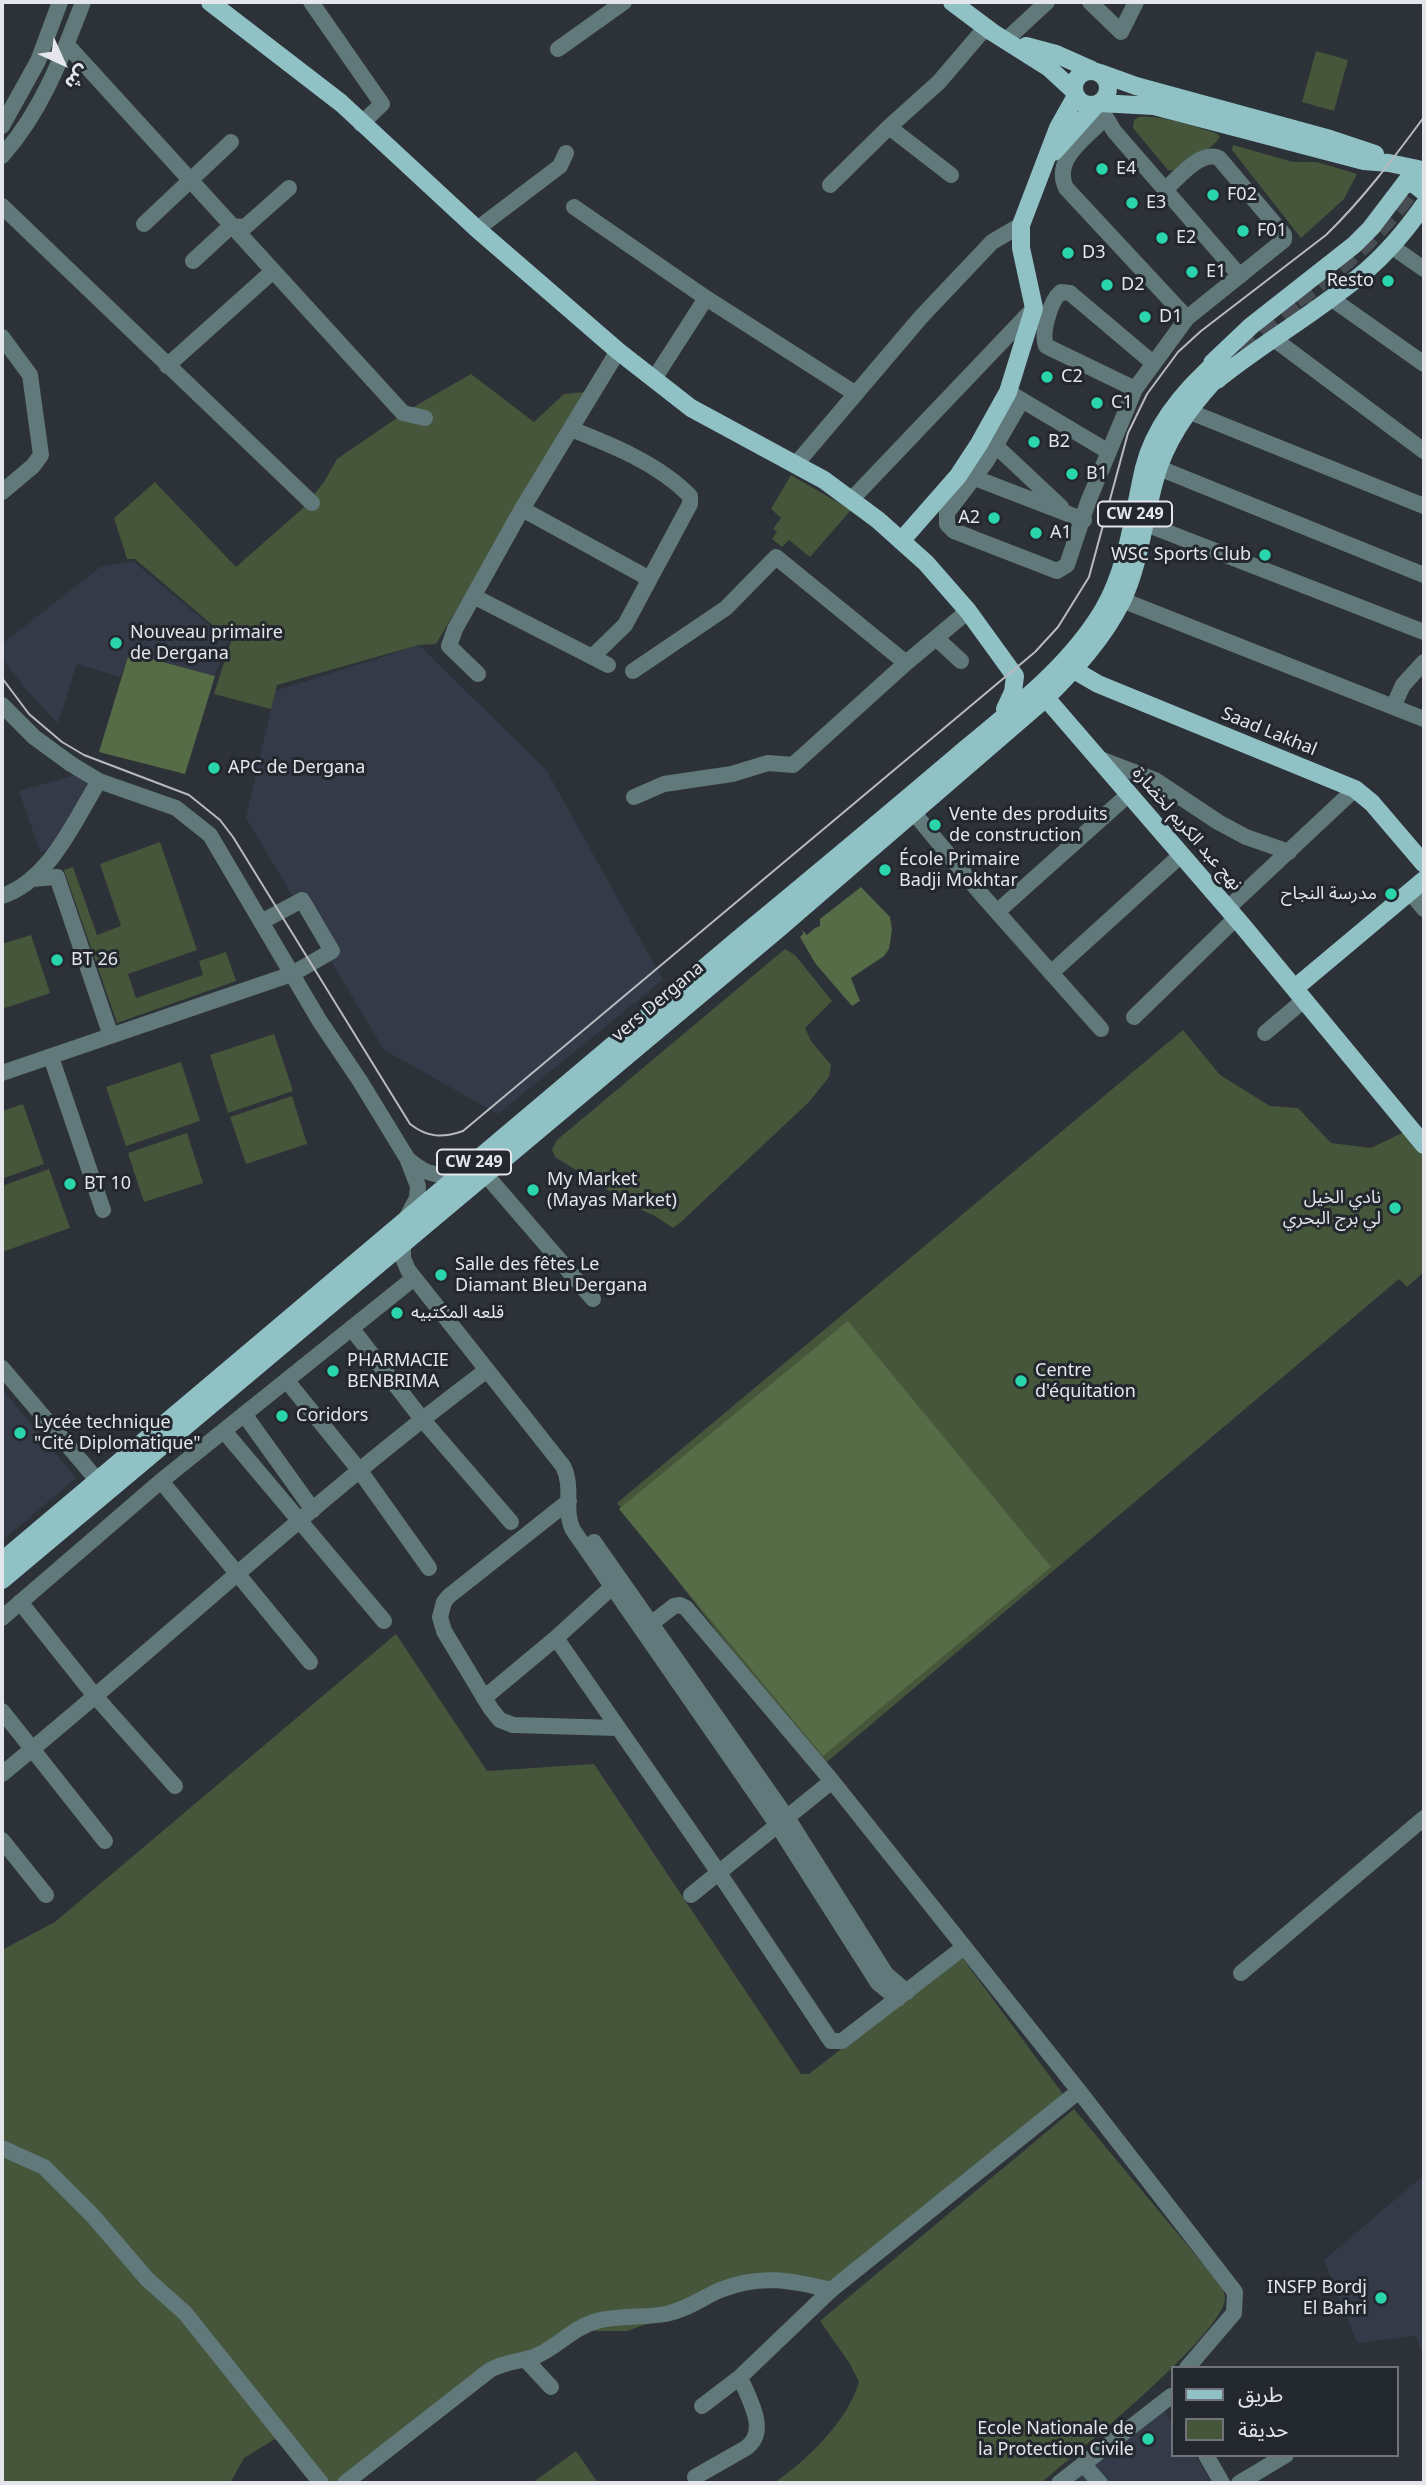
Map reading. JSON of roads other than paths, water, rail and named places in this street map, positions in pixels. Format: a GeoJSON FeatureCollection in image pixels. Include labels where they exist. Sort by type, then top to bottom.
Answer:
{"type":"FeatureCollection","features":[{"type":"Feature","properties":{"kind":"main road"},"geometry":{"type":"LineString","coordinates":[[210,2],[341,103],[477,229],[618,351],[691,408],[796,464],[851,500],[926,563],[968,611],[1015,676],[1012,697],[998,721]]}},
{"type":"Feature","properties":{"kind":"main road"},"geometry":{"type":"LineString","coordinates":[[952,2],[1049,68],[1087,105],[1154,106],[1328,145],[1368,150],[1389,163],[1421,171]]}},
{"type":"Feature","properties":{"kind":"main road"},"geometry":{"type":"LineString","coordinates":[[1006,40],[1056,54],[1136,86],[1281,133]]}},
{"type":"Feature","properties":{"kind":"main road"},"geometry":{"type":"LineString","coordinates":[[901,541],[958,476],[1015,396],[1034,308],[1021,248],[1021,225],[1058,128],[1075,94],[1078,77],[1096,71]]}},
{"type":"Feature","properties":{"kind":"main road"},"geometry":{"type":"LineString","coordinates":[[1046,163],[1070,132],[1100,107],[1107,95],[1109,85],[1096,71]]}},
{"type":"Feature","properties":{"kind":"main road"},"geometry":{"type":"LineString","coordinates":[[1199,386],[1251,326],[1354,244],[1386,211],[1404,185],[1421,171]]}},
{"type":"Feature","properties":{"kind":"main road"},"geometry":{"type":"LineString","coordinates":[[1404,185],[1413,183],[1424,192]]}},
{"type":"Feature","properties":{"kind":"main road"},"geometry":{"type":"LineString","coordinates":[[1199,386],[1332,299],[1391,246],[1424,205]]}},
{"type":"Feature","properties":{"kind":"main road","name":"vers Dergana"},"geometry":{"type":"LineString","coordinates":[[2,1580],[403,1245],[480,1169],[719,979],[833,871],[914,813],[1046,698],[1073,670],[1109,625],[1131,580],[1159,468],[1170,442],[1199,386],[1223,363]]}},
{"type":"Feature","properties":{"kind":"main road","name":"CW 249"},"geometry":{"type":"LineString","coordinates":[[2,1561],[404,1222],[480,1169],[710,963],[833,871],[1050,674],[1103,610],[1125,554],[1145,466],[1166,419],[1199,386]]}},
{"type":"Feature","properties":{"kind":"main road","name":"Saad Lakhal"},"geometry":{"type":"LineString","coordinates":[[1073,670],[1098,684],[1355,789],[1371,803],[1424,864]]}},
{"type":"Feature","properties":{"kind":"main road"},"geometry":{"type":"LineString","coordinates":[[1015,676],[1033,678],[1050,674]]}},
{"type":"Feature","properties":{"kind":"main road","name":"نهج عبد الكريم لخضارة"},"geometry":{"type":"LineString","coordinates":[[1046,698],[1423,1140]]}},
{"type":"Feature","properties":{"kind":"main road"},"geometry":{"type":"LineString","coordinates":[[1300,994],[1424,880]]}},
{"type":"Feature","properties":{"kind":"main road"},"geometry":{"type":"LineString","coordinates":[[710,963],[717,969],[719,979]]}},
{"type":"Feature","properties":{"kind":"street"},"geometry":{"type":"LineString","coordinates":[[2,126],[34,70],[60,2]]}},
{"type":"Feature","properties":{"kind":"street"},"geometry":{"type":"LineString","coordinates":[[2,156],[44,97],[83,2]]}},
{"type":"Feature","properties":{"kind":"street"},"geometry":{"type":"LineString","coordinates":[[311,2],[382,104],[361,124]]}},
{"type":"Feature","properties":{"kind":"street"},"geometry":{"type":"LineString","coordinates":[[558,49],[624,2]]}},
{"type":"Feature","properties":{"kind":"street"},"geometry":{"type":"LineString","coordinates":[[1006,40],[1047,2]]}},
{"type":"Feature","properties":{"kind":"street"},"geometry":{"type":"LineString","coordinates":[[1090,2],[1121,33],[1136,2]]}},
{"type":"Feature","properties":{"kind":"street"},"geometry":{"type":"LineString","coordinates":[[830,185],[939,82],[986,27]]}},
{"type":"Feature","properties":{"kind":"street"},"geometry":{"type":"LineString","coordinates":[[51,28],[68,41],[231,226],[403,413],[425,418]]}},
{"type":"Feature","properties":{"kind":"street"},"geometry":{"type":"LineString","coordinates":[[1187,318],[1062,181],[1061,173],[1066,157],[1100,107],[1240,276]]}},
{"type":"Feature","properties":{"kind":"street"},"geometry":{"type":"LineString","coordinates":[[889,127],[951,175]]}},
{"type":"Feature","properties":{"kind":"street"},"geometry":{"type":"LineString","coordinates":[[144,225],[231,142]]}},
{"type":"Feature","properties":{"kind":"street"},"geometry":{"type":"LineString","coordinates":[[477,229],[559,166],[566,152]]}},
{"type":"Feature","properties":{"kind":"street"},"geometry":{"type":"LineString","coordinates":[[1109,452],[1015,396],[996,446],[947,513],[947,524],[950,528],[1053,571],[1061,570],[1067,565],[1088,502],[1109,452],[1135,389],[1187,318],[1282,242],[1284,235],[1219,158],[1203,157],[1166,189]]}},
{"type":"Feature","properties":{"kind":"street"},"geometry":{"type":"LineString","coordinates":[[193,261],[231,226],[245,227],[289,188]]}},
{"type":"Feature","properties":{"kind":"street"},"geometry":{"type":"LineString","coordinates":[[2,206],[312,503]]}},
{"type":"Feature","properties":{"kind":"street"},"geometry":{"type":"LineString","coordinates":[[574,207],[706,298],[856,394]]}},
{"type":"Feature","properties":{"kind":"street"},"geometry":{"type":"LineString","coordinates":[[796,464],[921,317],[992,242],[1021,225]]}},
{"type":"Feature","properties":{"kind":"street"},"geometry":{"type":"LineString","coordinates":[[1391,246],[1424,269]]}},
{"type":"Feature","properties":{"kind":"street"},"geometry":{"type":"LineString","coordinates":[[167,366],[273,271]]}},
{"type":"Feature","properties":{"kind":"street"},"geometry":{"type":"LineString","coordinates":[[1135,389],[1046,346],[1044,338],[1055,298],[1061,292],[1070,293],[1153,363]]}},
{"type":"Feature","properties":{"kind":"street"},"geometry":{"type":"LineString","coordinates":[[654,379],[706,298]]}},
{"type":"Feature","properties":{"kind":"street"},"geometry":{"type":"LineString","coordinates":[[1332,299],[1424,364]]}},
{"type":"Feature","properties":{"kind":"street"},"geometry":{"type":"LineString","coordinates":[[851,500],[1034,308]]}},
{"type":"Feature","properties":{"kind":"street"},"geometry":{"type":"LineString","coordinates":[[2,337],[30,375],[41,455],[33,466],[2,492]]}},
{"type":"Feature","properties":{"kind":"street"},"geometry":{"type":"LineString","coordinates":[[1273,339],[1424,451]]}},
{"type":"Feature","properties":{"kind":"street"},"geometry":{"type":"LineString","coordinates":[[478,674],[449,646],[455,629],[522,509],[618,351]]}},
{"type":"Feature","properties":{"kind":"street"},"geometry":{"type":"LineString","coordinates":[[1188,411],[1424,506]]}},
{"type":"Feature","properties":{"kind":"street"},"geometry":{"type":"LineString","coordinates":[[571,429],[607,443],[675,481],[690,496],[690,504],[625,625],[592,657]]}},
{"type":"Feature","properties":{"kind":"street"},"geometry":{"type":"LineString","coordinates":[[996,446],[1067,512]]}},
{"type":"Feature","properties":{"kind":"street"},"geometry":{"type":"LineString","coordinates":[[1159,468],[1424,575]]}},
{"type":"Feature","properties":{"kind":"street"},"geometry":{"type":"LineString","coordinates":[[975,478],[1084,520]]}},
{"type":"Feature","properties":{"kind":"street"},"geometry":{"type":"LineString","coordinates":[[522,509],[648,578]]}},
{"type":"Feature","properties":{"kind":"street"},"geometry":{"type":"LineString","coordinates":[[1146,524],[1424,632]]}},
{"type":"Feature","properties":{"kind":"street"},"geometry":{"type":"LineString","coordinates":[[633,671],[726,608],[776,557],[906,663]]}},
{"type":"Feature","properties":{"kind":"street"},"geometry":{"type":"LineString","coordinates":[[475,597],[608,665]]}},
{"type":"Feature","properties":{"kind":"street"},"geometry":{"type":"LineString","coordinates":[[1122,600],[1424,719]]}},
{"type":"Feature","properties":{"kind":"street"},"geometry":{"type":"LineString","coordinates":[[634,797],[664,784],[732,775],[768,763],[793,765],[968,611]]}},
{"type":"Feature","properties":{"kind":"street"},"geometry":{"type":"LineString","coordinates":[[936,638],[961,661]]}},
{"type":"Feature","properties":{"kind":"street"},"geometry":{"type":"LineString","coordinates":[[1393,707],[1403,685],[1424,662]]}},
{"type":"Feature","properties":{"kind":"street"},"geometry":{"type":"LineString","coordinates":[[2,705],[34,737],[99,781],[176,808],[191,817],[210,835],[292,974],[407,1158],[418,1186],[417,1198],[404,1222]]}},
{"type":"Feature","properties":{"kind":"street"},"geometry":{"type":"LineString","coordinates":[[1100,759],[1155,780],[1218,822],[1289,852]]}},
{"type":"Feature","properties":{"kind":"street"},"geometry":{"type":"LineString","coordinates":[[2,896],[15,892],[47,863],[99,781]]}},
{"type":"Feature","properties":{"kind":"street"},"geometry":{"type":"LineString","coordinates":[[1134,1017],[1289,852],[1355,789]]}},
{"type":"Feature","properties":{"kind":"street"},"geometry":{"type":"LineString","coordinates":[[997,912],[1129,794]]}},
{"type":"Feature","properties":{"kind":"street"},"geometry":{"type":"LineString","coordinates":[[914,813],[1101,1029]]}},
{"type":"Feature","properties":{"kind":"street"},"geometry":{"type":"LineString","coordinates":[[1051,973],[1181,855]]}},
{"type":"Feature","properties":{"kind":"street"},"geometry":{"type":"LineString","coordinates":[[31,879],[57,877],[111,1036]]}},
{"type":"Feature","properties":{"kind":"street"},"geometry":{"type":"LineString","coordinates":[[1410,892],[1424,909]]}},
{"type":"Feature","properties":{"kind":"street"},"geometry":{"type":"LineString","coordinates":[[2,1073],[292,974],[332,951],[302,900],[261,922]]}},
{"type":"Feature","properties":{"kind":"street"},"geometry":{"type":"LineString","coordinates":[[1265,1033],[1300,994]]}},
{"type":"Feature","properties":{"kind":"street"},"geometry":{"type":"LineString","coordinates":[[51,1057],[103,1210]]}},
{"type":"Feature","properties":{"kind":"street"},"geometry":{"type":"LineString","coordinates":[[407,1158],[424,1172],[434,1174],[480,1169],[593,1299]]}},
{"type":"Feature","properties":{"kind":"street"},"geometry":{"type":"LineString","coordinates":[[403,1245],[403,1258],[411,1274],[563,1466],[568,1479],[568,1518],[573,1530],[612,1587],[647,1626]]}},
{"type":"Feature","properties":{"kind":"street"},"geometry":{"type":"LineString","coordinates":[[383,1261],[411,1274]]}},
{"type":"Feature","properties":{"kind":"street"},"geometry":{"type":"LineString","coordinates":[[2,1618],[162,1481],[352,1329],[411,1274]]}},
{"type":"Feature","properties":{"kind":"street"},"geometry":{"type":"LineString","coordinates":[[352,1329],[422,1419],[511,1522]]}},
{"type":"Feature","properties":{"kind":"street"},"geometry":{"type":"LineString","coordinates":[[2,1368],[98,1481]]}},
{"type":"Feature","properties":{"kind":"street"},"geometry":{"type":"LineString","coordinates":[[2,1774],[299,1521],[422,1419],[487,1370]]}},
{"type":"Feature","properties":{"kind":"street"},"geometry":{"type":"LineString","coordinates":[[287,1381],[360,1471],[429,1568]]}},
{"type":"Feature","properties":{"kind":"street"},"geometry":{"type":"LineString","coordinates":[[244,1415],[313,1510]]}},
{"type":"Feature","properties":{"kind":"street"},"geometry":{"type":"LineString","coordinates":[[223,1431],[384,1621]]}},
{"type":"Feature","properties":{"kind":"street"},"geometry":{"type":"LineString","coordinates":[[162,1481],[310,1662]]}},
{"type":"Feature","properties":{"kind":"street"},"geometry":{"type":"LineString","coordinates":[[569,1501],[647,1626],[902,1996]]}},
{"type":"Feature","properties":{"kind":"street"},"geometry":{"type":"LineString","coordinates":[[569,1501],[444,1602],[441,1624],[484,1698],[500,1720],[513,1726],[618,1728]]}},
{"type":"Feature","properties":{"kind":"street"},"geometry":{"type":"LineString","coordinates":[[484,1698],[612,1587]]}},
{"type":"Feature","properties":{"kind":"street"},"geometry":{"type":"LineString","coordinates":[[20,1602],[95,1696],[175,1786]]}},
{"type":"Feature","properties":{"kind":"street"},"geometry":{"type":"LineString","coordinates":[[647,1626],[677,1605],[686,1608],[832,1781],[1235,2292],[1234,2313],[1189,2366]]}},
{"type":"Feature","properties":{"kind":"street"},"geometry":{"type":"LineString","coordinates":[[556,1638],[719,1873],[831,2041],[842,2041],[964,1947]]}},
{"type":"Feature","properties":{"kind":"street"},"geometry":{"type":"LineString","coordinates":[[2,1711],[105,1841]]}},
{"type":"Feature","properties":{"kind":"street"},"geometry":{"type":"LineString","coordinates":[[691,1895],[832,1781]]}},
{"type":"Feature","properties":{"kind":"street"},"geometry":{"type":"LineString","coordinates":[[1241,1973],[1424,1818]]}},
{"type":"Feature","properties":{"kind":"street"},"geometry":{"type":"LineString","coordinates":[[2,1840],[46,1895]]}},
{"type":"Feature","properties":{"kind":"street"},"geometry":{"type":"LineString","coordinates":[[702,2406],[740,2377],[831,2290],[1079,2091]]}},
{"type":"Feature","properties":{"kind":"street"},"geometry":{"type":"LineString","coordinates":[[2,2148],[44,2167],[93,2216],[146,2279],[185,2313],[321,2483]]}},
{"type":"Feature","properties":{"kind":"street"},"geometry":{"type":"LineString","coordinates":[[345,2483],[490,2370],[505,2362],[525,2360],[538,2355],[576,2329],[597,2321],[667,2314],[722,2290],[761,2279],[791,2280],[831,2290]]}},
{"type":"Feature","properties":{"kind":"street"},"geometry":{"type":"LineString","coordinates":[[525,2360],[551,2387]]}},
{"type":"Feature","properties":{"kind":"street"},"geometry":{"type":"LineString","coordinates":[[695,2477],[753,2443],[758,2427],[740,2377]]}},
{"type":"Feature","properties":{"kind":"street"},"geometry":{"type":"LineString","coordinates":[[1059,2483],[1170,2398]]}},
{"type":"Feature","properties":{"kind":"street"},"geometry":{"type":"LineString","coordinates":[[1207,2457],[1222,2483]]}},
{"type":"Feature","properties":{"kind":"street"},"geometry":{"type":"LineString","coordinates":[[1239,2483],[1283,2457]]}},
{"type":"Feature","properties":{"kind":"street"},"geometry":{"type":"LineString","coordinates":[[1083,2464],[1100,2483]]}},
{"type":"Feature","properties":{"kind":"tunnel"},"geometry":{"type":"LineString","coordinates":[[1296,300],[1366,243],[1424,173]]}},
{"type":"Feature","properties":{"kind":"tunnel"},"geometry":{"type":"LineString","coordinates":[[1243,353],[1312,299]]}},
{"type":"Feature","properties":{"kind":"tram line"},"geometry":{"type":"LineString","coordinates":[[2,678],[29,714],[62,742],[84,755],[189,795],[220,820],[410,1124],[423,1132],[436,1135],[463,1131],[1035,652],[1058,627],[1089,577],[1128,433],[1147,394],[1178,352],[1201,331],[1326,235],[1365,193],[1424,117]]}},
{"type":"Feature","properties":{"kind":"place","name":"E4"},"geometry":{"type":"Point","coordinates":[1102,169]}},
{"type":"Feature","properties":{"kind":"place","name":"F02"},"geometry":{"type":"Point","coordinates":[1213,195]}},
{"type":"Feature","properties":{"kind":"place","name":"E3"},"geometry":{"type":"Point","coordinates":[1132,203]}},
{"type":"Feature","properties":{"kind":"place","name":"F01"},"geometry":{"type":"Point","coordinates":[1243,231]}},
{"type":"Feature","properties":{"kind":"place","name":"E2"},"geometry":{"type":"Point","coordinates":[1162,238]}},
{"type":"Feature","properties":{"kind":"place","name":"D3"},"geometry":{"type":"Point","coordinates":[1068,253]}},
{"type":"Feature","properties":{"kind":"place","name":"E1"},"geometry":{"type":"Point","coordinates":[1192,272]}},
{"type":"Feature","properties":{"kind":"place","name":"Resto"},"geometry":{"type":"Point","coordinates":[1388,281]}},
{"type":"Feature","properties":{"kind":"place","name":"D2"},"geometry":{"type":"Point","coordinates":[1107,285]}},
{"type":"Feature","properties":{"kind":"place","name":"D1"},"geometry":{"type":"Point","coordinates":[1145,317]}},
{"type":"Feature","properties":{"kind":"place","name":"C2"},"geometry":{"type":"Point","coordinates":[1047,377]}},
{"type":"Feature","properties":{"kind":"place","name":"C1"},"geometry":{"type":"Point","coordinates":[1097,403]}},
{"type":"Feature","properties":{"kind":"place","name":"B2"},"geometry":{"type":"Point","coordinates":[1034,442]}},
{"type":"Feature","properties":{"kind":"place","name":"B1"},"geometry":{"type":"Point","coordinates":[1072,474]}},
{"type":"Feature","properties":{"kind":"place","name":"A2"},"geometry":{"type":"Point","coordinates":[994,518]}},
{"type":"Feature","properties":{"kind":"place","name":"A1"},"geometry":{"type":"Point","coordinates":[1036,533]}},
{"type":"Feature","properties":{"kind":"place","name":"WSC Sports Club"},"geometry":{"type":"Point","coordinates":[1265,555]}},
{"type":"Feature","properties":{"kind":"place","name":"Nouveau primaire de Dergana"},"geometry":{"type":"Point","coordinates":[116,643]}},
{"type":"Feature","properties":{"kind":"place","name":"APC de Dergana"},"geometry":{"type":"Point","coordinates":[214,768]}},
{"type":"Feature","properties":{"kind":"place","name":"Vente des produits de construction"},"geometry":{"type":"Point","coordinates":[935,825]}},
{"type":"Feature","properties":{"kind":"place","name":"École Primaire Badji Mokhtar"},"geometry":{"type":"Point","coordinates":[885,870]}},
{"type":"Feature","properties":{"kind":"place","name":"مدرسة النجاح"},"geometry":{"type":"Point","coordinates":[1391,894]}},
{"type":"Feature","properties":{"kind":"place","name":"BT 26"},"geometry":{"type":"Point","coordinates":[57,960]}},
{"type":"Feature","properties":{"kind":"place","name":"BT 10"},"geometry":{"type":"Point","coordinates":[70,1184]}},
{"type":"Feature","properties":{"kind":"place","name":"My Market (Mayas Market)"},"geometry":{"type":"Point","coordinates":[533,1190]}},
{"type":"Feature","properties":{"kind":"place","name":"نادي الخيل لي برج البحري"},"geometry":{"type":"Point","coordinates":[1395,1208]}},
{"type":"Feature","properties":{"kind":"place","name":"Salle des fêtes Le Diamant Bleu Dergana"},"geometry":{"type":"Point","coordinates":[441,1275]}},
{"type":"Feature","properties":{"kind":"place","name":"قلعه المكتبيه"},"geometry":{"type":"Point","coordinates":[397,1313]}},
{"type":"Feature","properties":{"kind":"place","name":"PHARMACIE BENBRIMA"},"geometry":{"type":"Point","coordinates":[333,1371]}},
{"type":"Feature","properties":{"kind":"place","name":"Centre d'équitation"},"geometry":{"type":"Point","coordinates":[1021,1381]}},
{"type":"Feature","properties":{"kind":"place","name":"Coridors"},"geometry":{"type":"Point","coordinates":[282,1416]}},
{"type":"Feature","properties":{"kind":"place","name":"Lycée technique \"Cité Diplomatique\""},"geometry":{"type":"Point","coordinates":[20,1433]}},
{"type":"Feature","properties":{"kind":"place","name":"INSFP Bordj El Bahri"},"geometry":{"type":"Point","coordinates":[1381,2298]}},
{"type":"Feature","properties":{"kind":"place","name":"Ecole Nationale de la Protection Civile"},"geometry":{"type":"Point","coordinates":[1148,2439]}}]}
